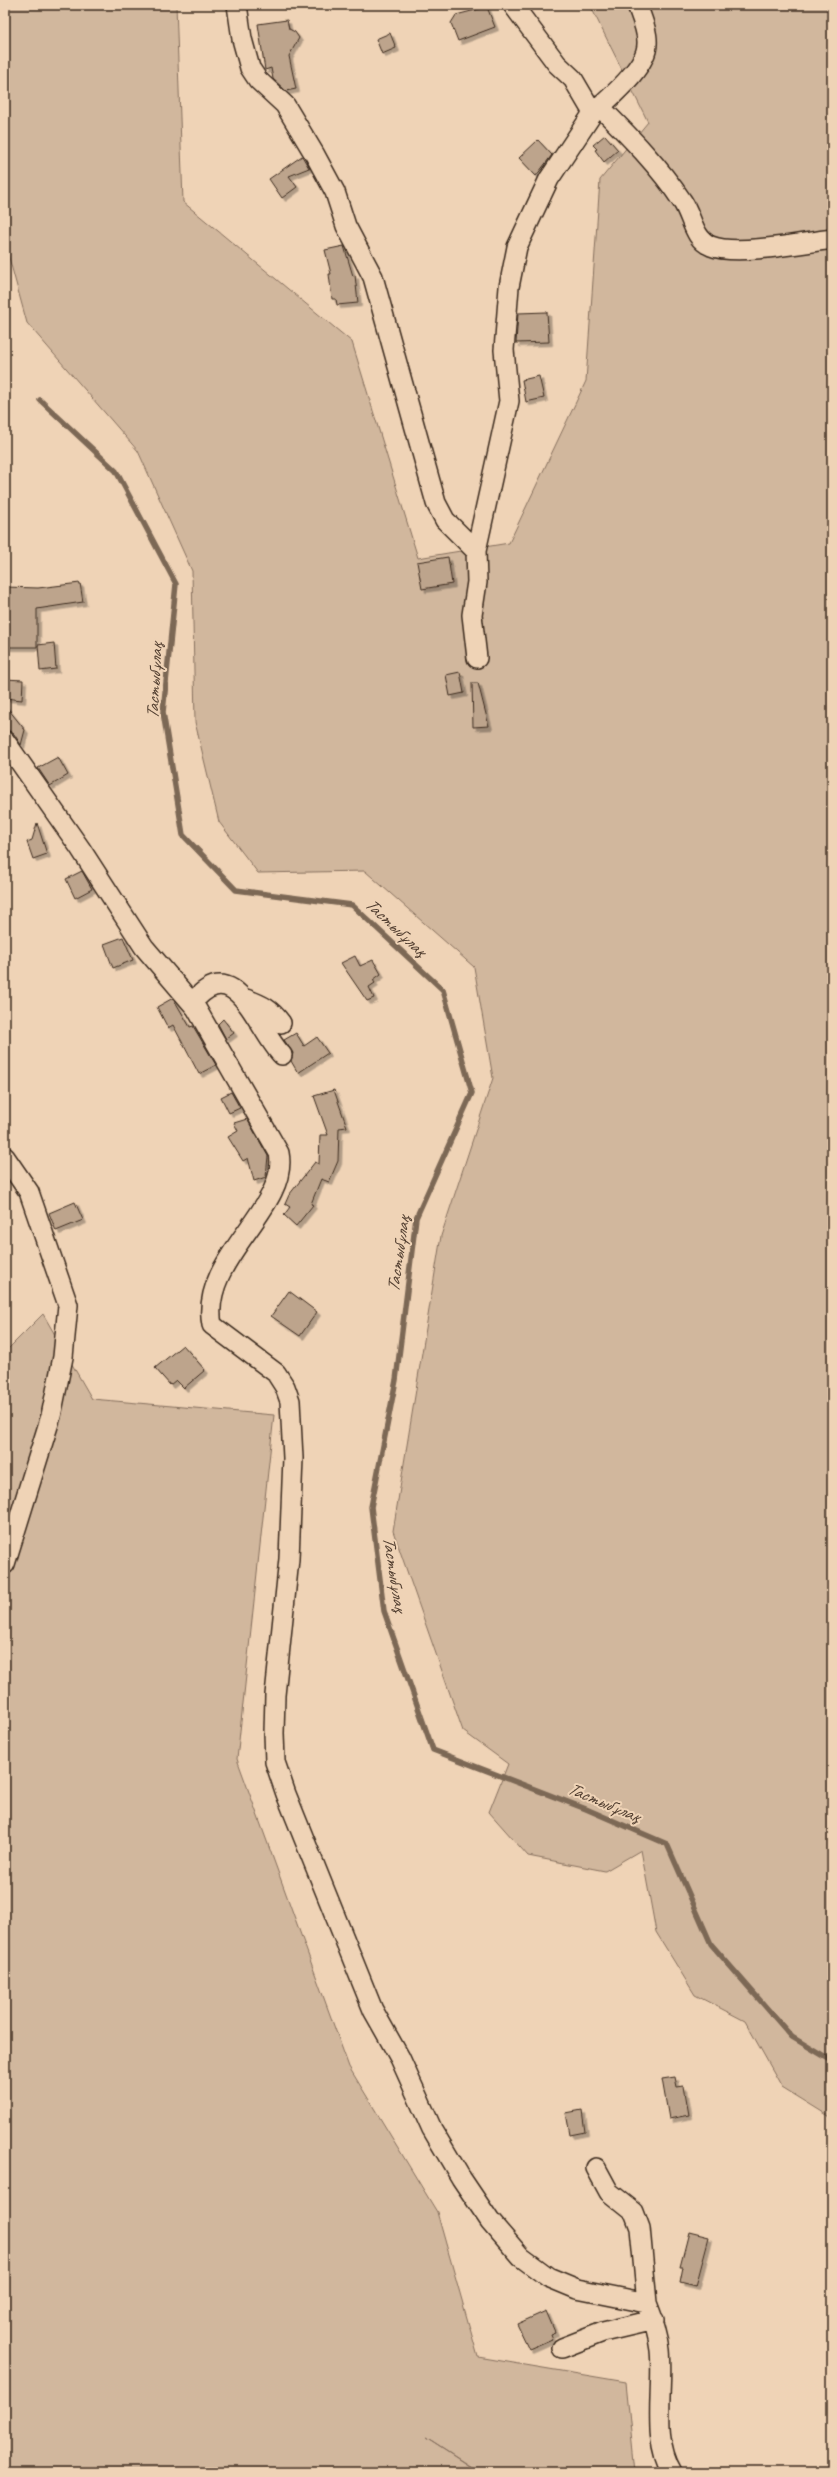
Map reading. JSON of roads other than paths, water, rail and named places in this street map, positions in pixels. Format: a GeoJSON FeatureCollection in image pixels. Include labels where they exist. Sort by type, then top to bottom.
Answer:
{"type":"FeatureCollection","features":[{"type":"Feature","properties":{"kind":"street"},"geometry":{"type":"LineString","coordinates":[[237,5],[242,39],[250,68],[258,80],[285,105],[315,155],[335,192],[346,226],[373,276],[436,503],[445,520],[476,551]]}},
{"type":"Feature","properties":{"kind":"street"},"geometry":{"type":"LineString","coordinates":[[513,5],[557,64],[573,79],[596,110],[643,151],[683,202],[695,231],[710,246],[730,250],[832,240]]}},
{"type":"Feature","properties":{"kind":"street"},"geometry":{"type":"LineString","coordinates":[[477,658],[472,615],[477,582],[476,551],[509,401],[504,350],[509,287],[517,247],[549,179],[596,110],[614,95],[642,62],[647,44],[637,5]]}},
{"type":"Feature","properties":{"kind":"street"},"geometry":{"type":"LineString","coordinates":[[5,741],[75,841],[144,948],[192,1003],[272,1138],[282,1166],[276,1188],[244,1233],[220,1276],[210,1312],[212,1325],[276,1373],[285,1387],[290,1402],[293,1458],[290,1559],[275,1695],[275,1762],[286,1794],[373,2010],[400,2058],[432,2129],[461,2178],[490,2221],[521,2257],[548,2277],[577,2289],[647,2303]]}},
{"type":"Feature","properties":{"kind":"street"},"geometry":{"type":"LineString","coordinates":[[192,1003],[202,990],[215,985],[234,989],[246,999],[264,1005],[273,1012],[281,1023]]}},
{"type":"Feature","properties":{"kind":"street"},"geometry":{"type":"LineString","coordinates":[[246,999],[265,1034],[282,1055]]}},
{"type":"Feature","properties":{"kind":"street"},"geometry":{"type":"LineString","coordinates":[[5,1157],[24,1184],[37,1213],[68,1305],[63,1357],[51,1416],[5,1564]]}},
{"type":"Feature","properties":{"kind":"street"},"geometry":{"type":"LineString","coordinates":[[5,1176],[24,1184]]}},
{"type":"Feature","properties":{"kind":"street"},"geometry":{"type":"LineString","coordinates":[[596,2168],[609,2192],[634,2212],[640,2228],[647,2303],[654,2320],[660,2351],[661,2425],[666,2460],[672,2472]]}},
{"type":"Feature","properties":{"kind":"street"},"geometry":{"type":"LineString","coordinates":[[562,2348],[603,2332],[654,2320]]}},
{"type":"Feature","properties":{"kind":"waterway","name":"Тастыбұлақ"},"geometry":{"type":"LineString","coordinates":[[40,400],[116,471],[176,584],[163,712],[183,835],[236,890],[352,905],[443,990],[472,1093],[416,1218],[396,1380],[371,1507],[384,1611],[433,1750],[586,1809],[667,1844],[711,1944],[792,2037],[832,2061]]}}]}
